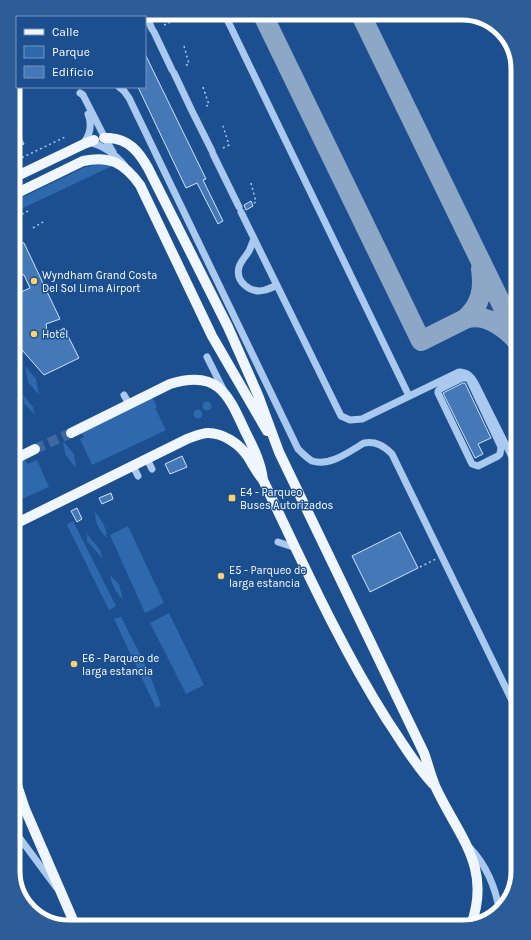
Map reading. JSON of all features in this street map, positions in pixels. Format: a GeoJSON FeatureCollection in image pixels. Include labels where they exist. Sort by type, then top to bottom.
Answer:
{"type":"FeatureCollection","features":[{"type":"Feature","properties":{"kind":"main road"},"geometry":{"type":"LineString","coordinates":[[20,175],[86,143],[104,138],[113,138],[131,144],[137,150],[142,156],[228,327],[258,395],[279,452]]}},
{"type":"Feature","properties":{"kind":"main road"},"geometry":{"type":"LineString","coordinates":[[20,192],[83,161],[92,159],[101,159],[121,165],[131,172],[140,185],[212,336],[279,452],[424,753],[436,787],[466,844],[473,862],[478,891],[473,919]]}},
{"type":"Feature","properties":{"kind":"main road"},"geometry":{"type":"LineString","coordinates":[[71,433],[126,400],[182,380],[204,380],[215,384],[224,392],[234,406],[262,467],[264,480],[296,548],[359,673],[415,763],[436,787]]}},
{"type":"Feature","properties":{"kind":"main road"},"geometry":{"type":"LineString","coordinates":[[20,522],[187,439],[208,433],[220,435],[230,440],[244,452],[256,472],[264,480]]}},
{"type":"Feature","properties":{"kind":"main road"},"geometry":{"type":"LineString","coordinates":[[20,456],[35,449]]}},
{"type":"Feature","properties":{"kind":"main road"},"geometry":{"type":"LineString","coordinates":[[20,794],[25,809],[73,920]]}},
{"type":"Feature","properties":{"kind":"main road"},"geometry":{"type":"LineString","coordinates":[[20,803],[25,809]]}},
{"type":"Feature","properties":{"kind":"lane"},"geometry":{"type":"LineString","coordinates":[[148,20],[339,414],[343,418],[350,420],[362,419],[459,372],[464,372],[473,379],[489,415],[501,450],[498,456],[478,466],[472,464],[438,391],[462,378],[467,378],[489,415],[511,457]]}},
{"type":"Feature","properties":{"kind":"lane"},"geometry":{"type":"LineString","coordinates":[[227,20],[409,396]]}},
{"type":"Feature","properties":{"kind":"lane"},"geometry":{"type":"LineString","coordinates":[[120,88],[129,98],[298,449],[304,456],[312,461],[321,462],[329,461],[364,443],[370,442],[383,446],[392,454],[511,699]]}},
{"type":"Feature","properties":{"kind":"lane"},"geometry":{"type":"LineString","coordinates":[[85,141],[89,133],[91,122],[80,96],[83,95],[107,142],[131,172]]}},
{"type":"Feature","properties":{"kind":"lane"},"geometry":{"type":"LineString","coordinates":[[20,170],[75,143],[85,141],[102,147],[116,155]]}},
{"type":"Feature","properties":{"kind":"lane"},"geometry":{"type":"LineString","coordinates":[[254,239],[240,264],[238,270],[239,278],[248,288],[260,291],[277,285]]}},
{"type":"Feature","properties":{"kind":"lane"},"geometry":{"type":"LineString","coordinates":[[208,357],[224,392]]}},
{"type":"Feature","properties":{"kind":"lane"},"geometry":{"type":"LineString","coordinates":[[187,439],[198,443]]}},
{"type":"Feature","properties":{"kind":"lane"},"geometry":{"type":"LineString","coordinates":[[147,459],[152,469]]}},
{"type":"Feature","properties":{"kind":"lane"},"geometry":{"type":"LineString","coordinates":[[133,466],[138,476]]}},
{"type":"Feature","properties":{"kind":"lane"},"geometry":{"type":"LineString","coordinates":[[278,542],[296,548]]}},
{"type":"Feature","properties":{"kind":"lane"},"geometry":{"type":"LineString","coordinates":[[20,838],[63,896]]}},
{"type":"Feature","properties":{"kind":"lane"},"geometry":{"type":"LineString","coordinates":[[466,844],[477,856],[489,876],[498,904]]}},
{"type":"Feature","properties":{"kind":"path"},"geometry":{"type":"LineString","coordinates":[[164,25],[169,23],[168,20]]}},
{"type":"Feature","properties":{"kind":"path"},"geometry":{"type":"LineString","coordinates":[[184,46],[189,64],[184,66]]}},
{"type":"Feature","properties":{"kind":"path"},"geometry":{"type":"LineString","coordinates":[[203,87],[209,105],[204,107]]}},
{"type":"Feature","properties":{"kind":"path"},"geometry":{"type":"LineString","coordinates":[[223,126],[229,145],[223,148]]}},
{"type":"Feature","properties":{"kind":"path"},"geometry":{"type":"LineString","coordinates":[[20,159],[65,137]]}},
{"type":"Feature","properties":{"kind":"path"},"geometry":{"type":"LineString","coordinates":[[251,183],[256,202],[252,204]]}},
{"type":"Feature","properties":{"kind":"path"},"geometry":{"type":"LineString","coordinates":[[20,215],[28,211]]}},
{"type":"Feature","properties":{"kind":"path"},"geometry":{"type":"LineString","coordinates":[[33,228],[43,222]]}},
{"type":"Feature","properties":{"kind":"path"},"geometry":{"type":"LineString","coordinates":[[64,293],[74,288]]}},
{"type":"Feature","properties":{"kind":"path"},"geometry":{"type":"LineString","coordinates":[[420,567],[436,559]]}},
{"type":"Feature","properties":{"kind":"green space"},"geometry":{"type":"Polygon","coordinates":[[[98,164],[110,164],[110,167],[23,208],[20,204],[20,199],[83,168],[98,164]]]}},
{"type":"Feature","properties":{"kind":"green space"},"geometry":{"type":"Polygon","coordinates":[[[25,366],[36,379],[39,395],[28,382],[25,366]]]}},
{"type":"Feature","properties":{"kind":"green space"},"geometry":{"type":"Polygon","coordinates":[[[23,395],[33,407],[35,415],[24,403],[23,395]]]}},
{"type":"Feature","properties":{"kind":"green space"},"geometry":{"type":"Polygon","coordinates":[[[152,397],[157,407],[155,408],[166,430],[92,465],[80,439],[84,437],[81,432],[152,397]]]}},
{"type":"Feature","properties":{"kind":"green space"},"geometry":{"type":"Polygon","coordinates":[[[207,401],[212,406],[207,411],[202,406],[207,401]]]}},
{"type":"Feature","properties":{"kind":"green space"},"geometry":{"type":"Polygon","coordinates":[[[198,409],[203,414],[198,419],[193,414],[198,409]]]}},
{"type":"Feature","properties":{"kind":"green space"},"geometry":{"type":"Polygon","coordinates":[[[63,441],[74,454],[76,468],[65,454],[63,441]]]}},
{"type":"Feature","properties":{"kind":"green space"},"geometry":{"type":"Polygon","coordinates":[[[24,459],[28,464],[37,460],[49,487],[20,500],[20,461],[24,459]]]}},
{"type":"Feature","properties":{"kind":"green space"},"geometry":{"type":"Polygon","coordinates":[[[95,512],[106,530],[107,538],[98,526],[95,512]]]}},
{"type":"Feature","properties":{"kind":"green space"},"geometry":{"type":"Polygon","coordinates":[[[73,521],[116,606],[109,610],[67,525],[73,521]]]}},
{"type":"Feature","properties":{"kind":"green space"},"geometry":{"type":"Polygon","coordinates":[[[128,526],[164,603],[145,613],[110,535],[128,526]]]}},
{"type":"Feature","properties":{"kind":"green space"},"geometry":{"type":"Polygon","coordinates":[[[87,534],[100,550],[103,559],[87,541],[87,534]]]}},
{"type":"Feature","properties":{"kind":"green space"},"geometry":{"type":"Polygon","coordinates":[[[110,575],[119,584],[123,600],[115,589],[110,575]]]}},
{"type":"Feature","properties":{"kind":"green space"},"geometry":{"type":"Polygon","coordinates":[[[169,613],[204,685],[186,694],[150,623],[169,613]]]}},
{"type":"Feature","properties":{"kind":"green space"},"geometry":{"type":"Polygon","coordinates":[[[121,617],[148,670],[161,705],[156,708],[114,619],[121,617]]]}},
{"type":"Feature","properties":{"kind":"building"},"geometry":{"type":"Polygon","coordinates":[[[146,56],[206,179],[203,180],[223,221],[218,224],[197,183],[186,188],[138,88],[146,88],[146,56]]]}},
{"type":"Feature","properties":{"kind":"building"},"geometry":{"type":"Polygon","coordinates":[[[20,136],[24,144],[20,146],[20,136]]]}},
{"type":"Feature","properties":{"kind":"building"},"geometry":{"type":"Polygon","coordinates":[[[251,201],[253,206],[246,210],[244,205],[251,201]]]}},
{"type":"Feature","properties":{"kind":"building","name":"Hotel"},"geometry":{"type":"Polygon","coordinates":[[[20,243],[24,243],[60,319],[46,324],[48,338],[64,328],[79,358],[44,375],[22,350],[20,341],[20,293],[30,288],[24,275],[20,274],[20,243]]]}},
{"type":"Feature","properties":{"kind":"building"},"geometry":{"type":"Polygon","coordinates":[[[465,383],[491,438],[478,444],[483,454],[475,458],[443,393],[465,383]]]}},
{"type":"Feature","properties":{"kind":"building"},"geometry":{"type":"Polygon","coordinates":[[[182,456],[187,467],[170,474],[165,464],[182,456]]]}},
{"type":"Feature","properties":{"kind":"building"},"geometry":{"type":"Polygon","coordinates":[[[111,493],[113,499],[102,504],[99,498],[111,493]]]}},
{"type":"Feature","properties":{"kind":"building"},"geometry":{"type":"Polygon","coordinates":[[[77,508],[82,519],[77,522],[71,511],[77,508]]]}},
{"type":"Feature","properties":{"kind":"building"},"geometry":{"type":"Polygon","coordinates":[[[400,532],[418,568],[370,592],[352,556],[400,532]]]}},
{"type":"Feature","properties":{"kind":"taxiway"},"geometry":{"type":"LineString","coordinates":[[265,20],[421,341],[465,319],[473,317],[488,320],[501,327],[511,336]]}},
{"type":"Feature","properties":{"kind":"taxiway"},"geometry":{"type":"LineString","coordinates":[[363,20],[511,324]]}},
{"type":"Feature","properties":{"kind":"taxiway"},"geometry":{"type":"LineString","coordinates":[[465,319],[475,308],[480,296],[482,283],[481,269]]}},
{"type":"Feature","properties":{"kind":"tunnel"},"geometry":{"type":"LineString","coordinates":[[35,449],[71,433]]}},
{"type":"Feature","properties":{"kind":"place","name":"Wyndham Grand Costa Del Sol Lima Airport"},"geometry":{"type":"Point","coordinates":[34,281]}},
{"type":"Feature","properties":{"kind":"place","name":"Hotel"},"geometry":{"type":"Point","coordinates":[34,334]}},
{"type":"Feature","properties":{"kind":"place","name":"E4 - Parqueo Buses Autorizados"},"geometry":{"type":"Point","coordinates":[232,498]}},
{"type":"Feature","properties":{"kind":"place","name":"E5 - Parqueo de larga estancia"},"geometry":{"type":"Point","coordinates":[221,576]}},
{"type":"Feature","properties":{"kind":"place","name":"E6 - Parqueo de larga estancia"},"geometry":{"type":"Point","coordinates":[74,664]}}]}
